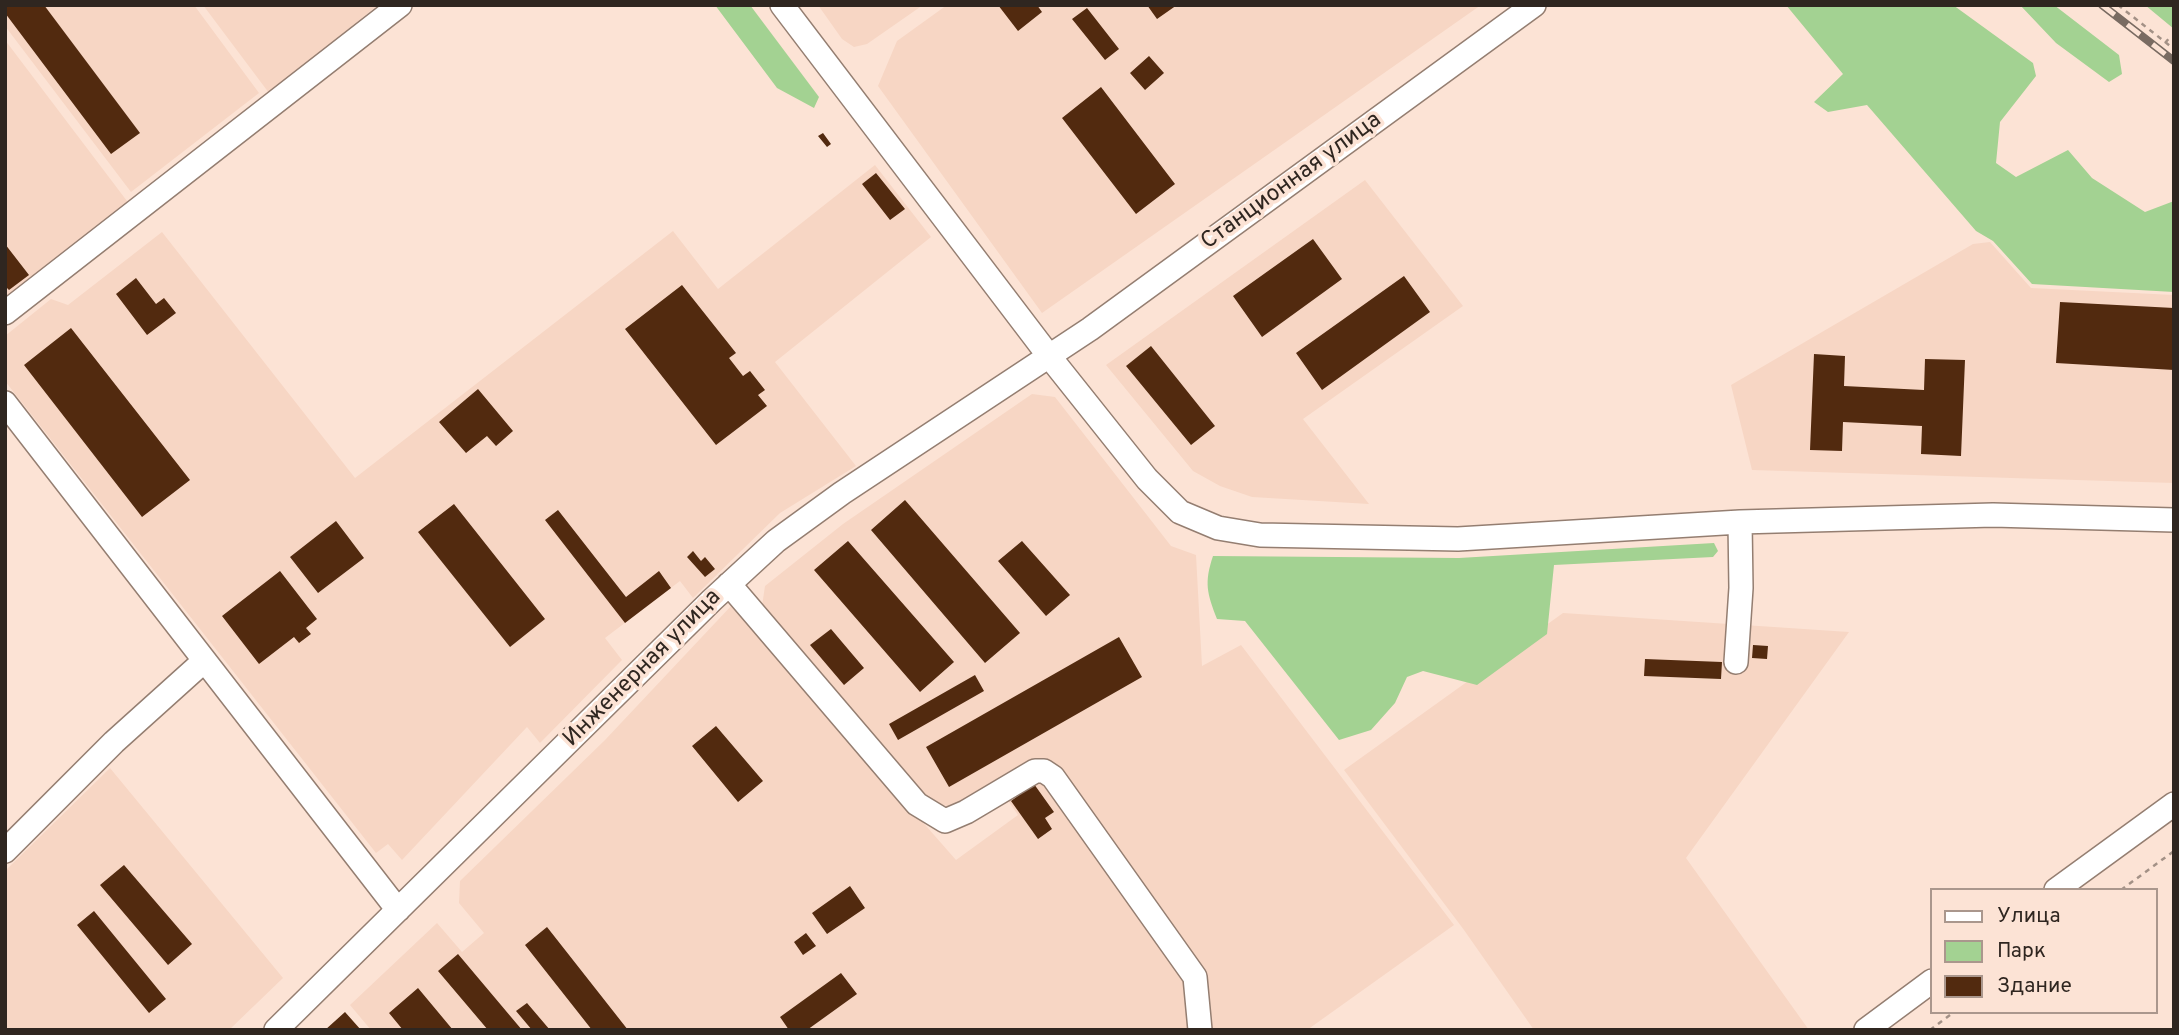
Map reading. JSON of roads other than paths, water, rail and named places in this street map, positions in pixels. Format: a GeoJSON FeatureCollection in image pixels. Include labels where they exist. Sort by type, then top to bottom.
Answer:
{"type":"FeatureCollection","features":[{"type":"Feature","properties":{"kind":"street"},"geometry":{"type":"LineString","coordinates":[[5,313],[400,5]]}},
{"type":"Feature","properties":{"kind":"street"},"geometry":{"type":"LineString","coordinates":[[782,5],[1049,356],[1147,479],[1180,512],[1217,528],[1260,535],[1458,539],[1741,522],[1993,515],[2174,520]]}},
{"type":"Feature","properties":{"kind":"street","name":"Станционная улица"},"geometry":{"type":"LineString","coordinates":[[1049,356],[1100,322],[1534,5]]}},
{"type":"Feature","properties":{"kind":"street","name":"Инженерная улица"},"geometry":{"type":"LineString","coordinates":[[276,1030],[729,584],[776,541],[842,493],[1049,356]]}},
{"type":"Feature","properties":{"kind":"street"},"geometry":{"type":"LineString","coordinates":[[5,403],[398,910]]}},
{"type":"Feature","properties":{"kind":"street"},"geometry":{"type":"LineString","coordinates":[[1737,662],[1741,522]]}},
{"type":"Feature","properties":{"kind":"street"},"geometry":{"type":"LineString","coordinates":[[729,584],[917,804],[945,821],[966,812],[1034,771],[1044,771],[1053,777],[1195,977],[1200,1030]]}},
{"type":"Feature","properties":{"kind":"street"},"geometry":{"type":"LineString","coordinates":[[5,851],[114,742],[204,661]]}},
{"type":"Feature","properties":{"kind":"street"},"geometry":{"type":"LineString","coordinates":[[2059,888],[2174,804]]}},
{"type":"Feature","properties":{"kind":"street"},"geometry":{"type":"LineString","coordinates":[[1866,1030],[1930,982]]}},
{"type":"Feature","properties":{"kind":"railway"},"geometry":{"type":"LineString","coordinates":[[2102,5],[2174,61]]}}]}
